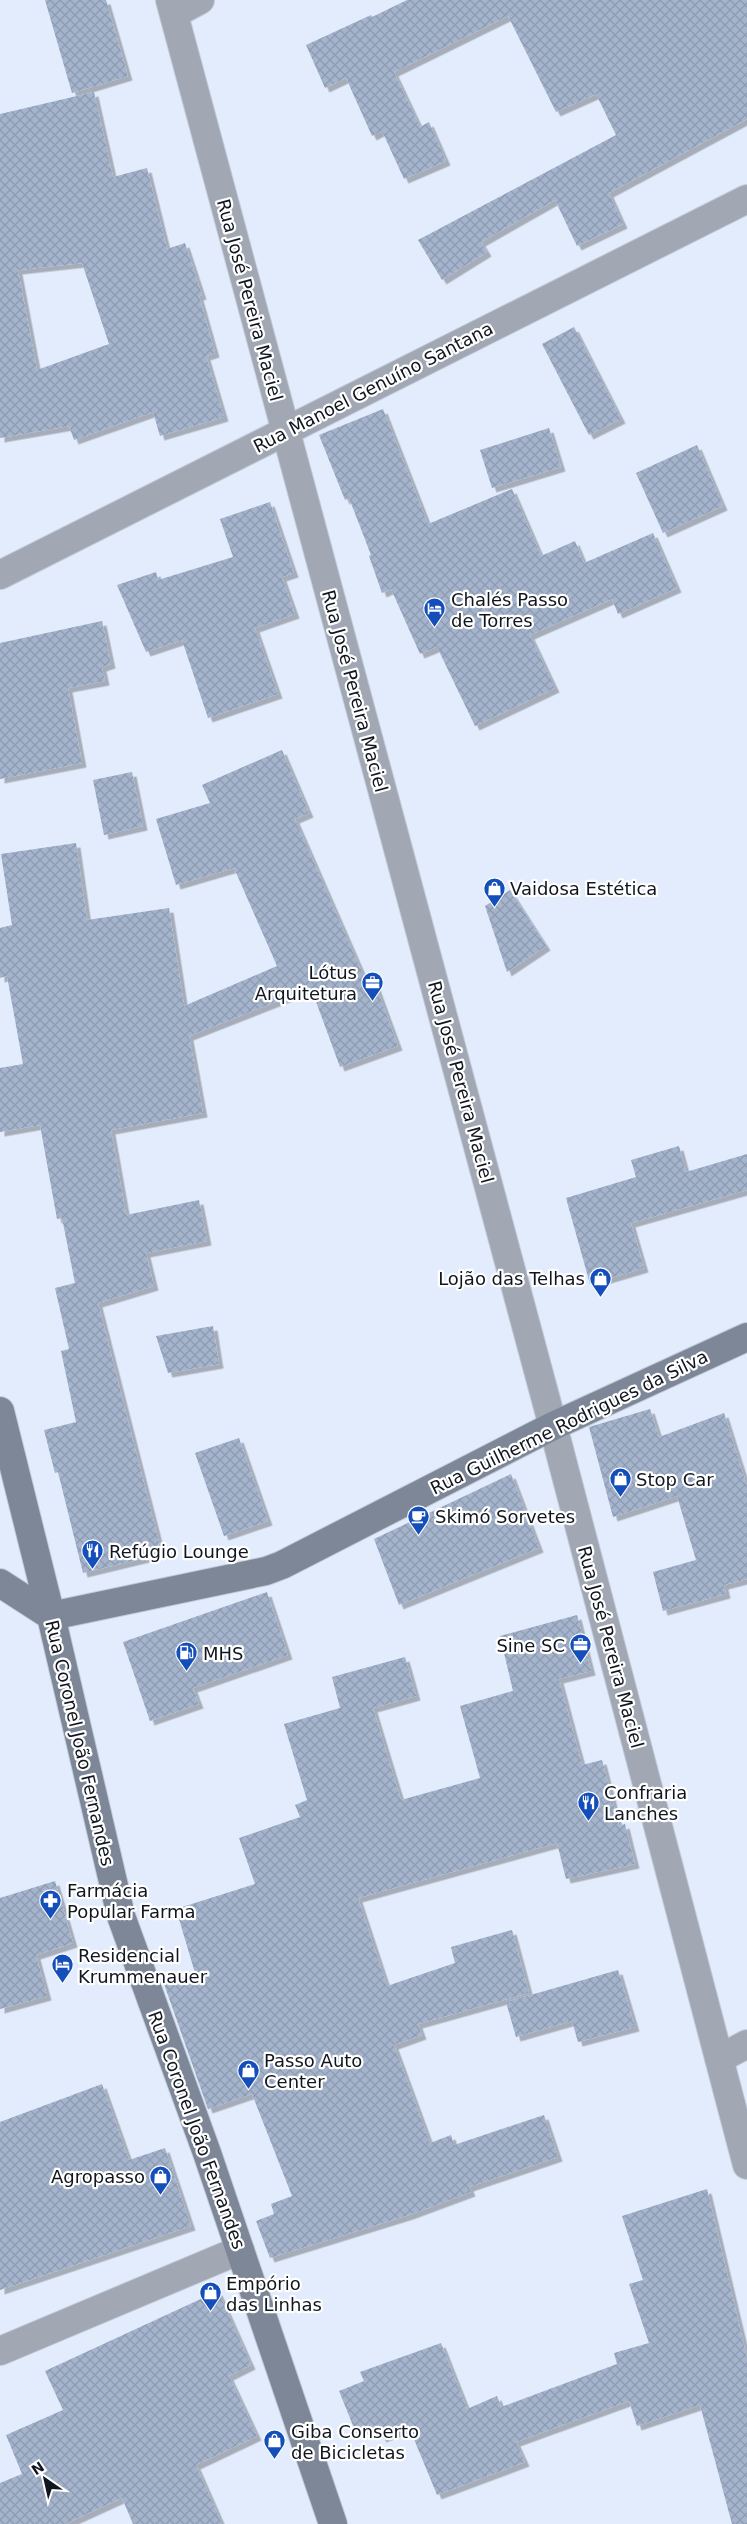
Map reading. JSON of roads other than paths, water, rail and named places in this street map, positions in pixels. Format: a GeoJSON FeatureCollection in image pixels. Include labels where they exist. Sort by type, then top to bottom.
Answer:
{"type":"FeatureCollection","features":[{"type":"Feature","properties":{"kind":"main road","name":"Rua Guilherme Rodrigues da Silva"},"geometry":{"type":"LineString","coordinates":[[51,1616],[266,1571],[282,1565],[553,1426],[747,1337]]}},
{"type":"Feature","properties":{"kind":"main road","name":"Rua Coronel João Fernandes"},"geometry":{"type":"LineString","coordinates":[[0,1411],[51,1616],[121,1916],[240,2250],[332,2524]]}},
{"type":"Feature","properties":{"kind":"main road"},"geometry":{"type":"LineString","coordinates":[[0,1583],[51,1616]]}},
{"type":"Feature","properties":{"kind":"street"},"geometry":{"type":"LineString","coordinates":[[172,7],[200,0]]}},
{"type":"Feature","properties":{"kind":"street","name":"Rua José Pereira Maciel"},"geometry":{"type":"LineString","coordinates":[[172,7],[553,1426],[747,2165]]}},
{"type":"Feature","properties":{"kind":"street","name":"Rua Manoel Genuíno Santana"},"geometry":{"type":"LineString","coordinates":[[0,575],[747,199]]}},
{"type":"Feature","properties":{"kind":"street"},"geometry":{"type":"LineString","coordinates":[[719,2059],[747,2044]]}},
{"type":"Feature","properties":{"kind":"street"},"geometry":{"type":"LineString","coordinates":[[0,2351],[240,2250]]}},
{"type":"Feature","properties":{"kind":"place","name":"Chalés Passo de Torres"},"geometry":{"type":"Point","coordinates":[435,628]}},
{"type":"Feature","properties":{"kind":"place","name":"Vaidosa Estética"},"geometry":{"type":"Point","coordinates":[494,907]}},
{"type":"Feature","properties":{"kind":"place","name":"Lótus Arquitetura"},"geometry":{"type":"Point","coordinates":[373,1001]}},
{"type":"Feature","properties":{"kind":"place","name":"Lojão das Telhas"},"geometry":{"type":"Point","coordinates":[601,1297]}},
{"type":"Feature","properties":{"kind":"place","name":"Stop Car"},"geometry":{"type":"Point","coordinates":[620,1498]}},
{"type":"Feature","properties":{"kind":"place","name":"Skimó Sorvetes"},"geometry":{"type":"Point","coordinates":[419,1535]}},
{"type":"Feature","properties":{"kind":"place","name":"Refúgio Lounge"},"geometry":{"type":"Point","coordinates":[93,1570]}},
{"type":"Feature","properties":{"kind":"place","name":"Sine SC"},"geometry":{"type":"Point","coordinates":[581,1664]}},
{"type":"Feature","properties":{"kind":"place","name":"MHS"},"geometry":{"type":"Point","coordinates":[187,1672]}},
{"type":"Feature","properties":{"kind":"place","name":"Confraria Lanches"},"geometry":{"type":"Point","coordinates":[588,1821]}},
{"type":"Feature","properties":{"kind":"place","name":"Farmácia Popular Farma"},"geometry":{"type":"Point","coordinates":[51,1919]}},
{"type":"Feature","properties":{"kind":"place","name":"Residencial Krummenauer"},"geometry":{"type":"Point","coordinates":[62,1984]}},
{"type":"Feature","properties":{"kind":"place","name":"Passo Auto Center"},"geometry":{"type":"Point","coordinates":[248,2089]}},
{"type":"Feature","properties":{"kind":"place","name":"Agropasso"},"geometry":{"type":"Point","coordinates":[161,2195]}},
{"type":"Feature","properties":{"kind":"place","name":"Empório das Linhas"},"geometry":{"type":"Point","coordinates":[210,2312]}},
{"type":"Feature","properties":{"kind":"place","name":"Giba Conserto de Bicicletas"},"geometry":{"type":"Point","coordinates":[275,2460]}}]}
